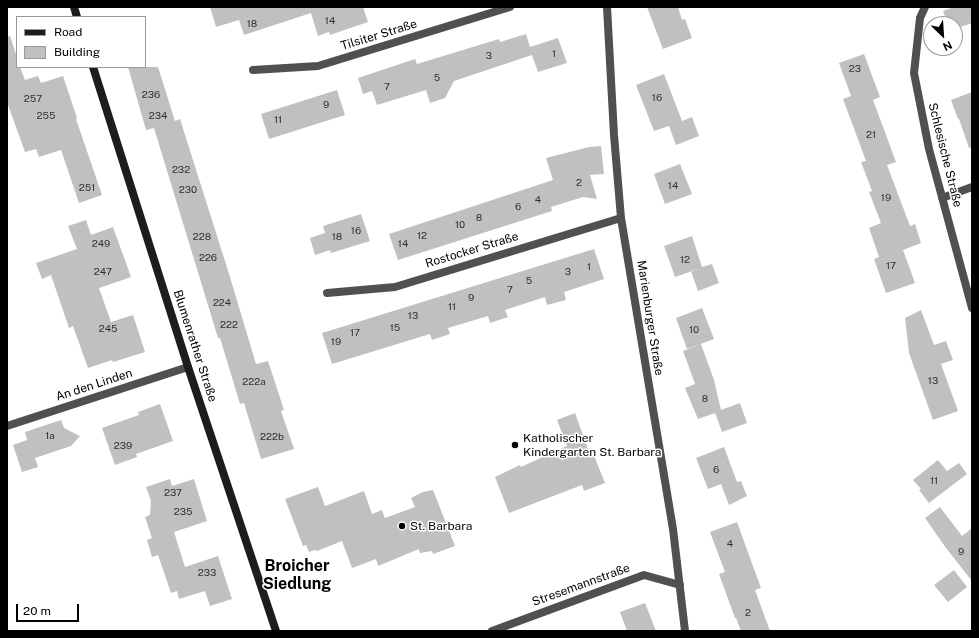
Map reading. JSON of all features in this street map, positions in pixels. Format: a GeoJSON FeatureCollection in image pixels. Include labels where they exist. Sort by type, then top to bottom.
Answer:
{"type":"FeatureCollection","features":[{"type":"Feature","properties":{"kind":"street","name":"Tilsiter Straße"},"geometry":{"type":"LineString","coordinates":[[253,70],[318,66],[510,7]]}},
{"type":"Feature","properties":{"kind":"street","name":"Marienburger Straße"},"geometry":{"type":"LineString","coordinates":[[607,7],[614,135],[621,218],[673,529],[685,631]]}},
{"type":"Feature","properties":{"kind":"street","name":"Schlesische Straße"},"geometry":{"type":"LineString","coordinates":[[925,7],[920,18],[914,73],[929,149],[972,308]]}},
{"type":"Feature","properties":{"kind":"street","name":"Blumenrather Straße"},"geometry":{"type":"LineString","coordinates":[[93,68],[188,367],[276,631]]}},
{"type":"Feature","properties":{"kind":"street"},"geometry":{"type":"LineString","coordinates":[[942,198],[972,187]]}},
{"type":"Feature","properties":{"kind":"street","name":"Rostocker Straße"},"geometry":{"type":"LineString","coordinates":[[328,293],[395,287],[621,218]]}},
{"type":"Feature","properties":{"kind":"street","name":"An den Linden"},"geometry":{"type":"LineString","coordinates":[[7,426],[188,367]]}},
{"type":"Feature","properties":{"kind":"street","name":"Stresemannstraße"},"geometry":{"type":"LineString","coordinates":[[492,631],[644,575],[680,585]]}},
{"type":"Feature","properties":{"kind":"building"},"geometry":{"type":"Polygon","coordinates":[[[210,7],[363,7],[368,22],[330,35],[329,32],[318,36],[311,13],[244,35],[239,20],[216,27],[210,7]]]}},
{"type":"Feature","properties":{"kind":"building"},"geometry":{"type":"Polygon","coordinates":[[[647,7],[678,7],[682,20],[685,19],[692,38],[663,49],[647,7]]]}},
{"type":"Feature","properties":{"kind":"building"},"geometry":{"type":"Polygon","coordinates":[[[954,7],[972,7],[972,23],[963,26],[963,16],[945,16],[943,11],[954,7]]]}},
{"type":"Feature","properties":{"kind":"building"},"geometry":{"type":"Polygon","coordinates":[[[526,34],[530,47],[558,38],[567,63],[538,72],[532,55],[454,81],[445,98],[430,103],[426,90],[377,105],[372,91],[363,94],[358,78],[415,59],[417,64],[499,39],[500,42],[526,34]]]}},
{"type":"Feature","properties":{"kind":"building"},"geometry":{"type":"Polygon","coordinates":[[[10,36],[16,54],[16,68],[20,68],[25,80],[38,76],[41,83],[63,76],[102,195],[79,203],[61,150],[39,157],[36,149],[25,152],[7,102],[7,37],[10,36]]]}},
{"type":"Feature","properties":{"kind":"building"},"geometry":{"type":"Polygon","coordinates":[[[864,54],[880,97],[873,100],[896,162],[887,165],[910,226],[915,224],[921,243],[903,250],[915,283],[886,293],[874,259],[879,257],[869,228],[881,223],[869,192],[872,191],[861,162],[866,161],[843,99],[851,96],[839,63],[864,54]]]}},
{"type":"Feature","properties":{"kind":"building"},"geometry":{"type":"Polygon","coordinates":[[[158,67],[175,121],[180,119],[256,364],[268,361],[284,410],[281,411],[294,449],[261,459],[244,403],[240,404],[220,338],[218,338],[154,128],[146,130],[128,68],[158,67]]]}},
{"type":"Feature","properties":{"kind":"building"},"geometry":{"type":"Polygon","coordinates":[[[664,74],[682,121],[692,117],[699,136],[676,145],[669,126],[654,131],[636,85],[664,74]]]}},
{"type":"Feature","properties":{"kind":"building"},"geometry":{"type":"Polygon","coordinates":[[[337,90],[345,115],[269,139],[261,114],[337,90]]]}},
{"type":"Feature","properties":{"kind":"building"},"geometry":{"type":"Polygon","coordinates":[[[972,92],[972,147],[969,148],[951,100],[972,92]]]}},
{"type":"Feature","properties":{"kind":"building"},"geometry":{"type":"Polygon","coordinates":[[[601,146],[604,174],[590,175],[597,199],[583,197],[551,207],[552,211],[398,260],[389,234],[553,180],[546,158],[589,147],[601,146]]]}},
{"type":"Feature","properties":{"kind":"building"},"geometry":{"type":"Polygon","coordinates":[[[680,164],[692,194],[665,204],[654,174],[680,164]]]}},
{"type":"Feature","properties":{"kind":"building"},"geometry":{"type":"Polygon","coordinates":[[[361,214],[370,241],[331,253],[330,250],[315,255],[310,238],[325,233],[323,226],[361,214]]]}},
{"type":"Feature","properties":{"kind":"building"},"geometry":{"type":"Polygon","coordinates":[[[86,220],[91,235],[113,227],[131,277],[99,288],[111,322],[133,315],[145,352],[113,362],[112,360],[88,368],[73,326],[69,328],[51,275],[42,279],[36,263],[77,249],[68,226],[86,220]]]}},
{"type":"Feature","properties":{"kind":"building"},"geometry":{"type":"Polygon","coordinates":[[[692,236],[702,267],[712,264],[719,283],[698,291],[691,271],[675,277],[664,246],[692,236]]]}},
{"type":"Feature","properties":{"kind":"building"},"geometry":{"type":"Polygon","coordinates":[[[594,249],[604,279],[564,292],[566,300],[547,305],[545,297],[505,310],[508,317],[490,323],[488,316],[448,328],[450,334],[432,340],[430,334],[332,364],[322,333],[594,249]]]}},
{"type":"Feature","properties":{"kind":"building"},"geometry":{"type":"Polygon","coordinates":[[[702,308],[714,339],[687,349],[676,318],[702,308]]]}},
{"type":"Feature","properties":{"kind":"building"},"geometry":{"type":"Polygon","coordinates":[[[921,310],[934,345],[946,341],[953,360],[941,364],[958,411],[933,420],[909,353],[905,318],[921,310]]]}},
{"type":"Feature","properties":{"kind":"building"},"geometry":{"type":"Polygon","coordinates":[[[701,344],[714,380],[721,410],[740,403],[747,423],[722,432],[715,413],[698,419],[685,388],[695,384],[683,351],[701,344]]]}},
{"type":"Feature","properties":{"kind":"building"},"geometry":{"type":"Polygon","coordinates":[[[160,404],[173,441],[136,454],[137,457],[115,465],[102,428],[139,415],[138,412],[160,404]]]}},
{"type":"Feature","properties":{"kind":"building"},"geometry":{"type":"Polygon","coordinates":[[[575,413],[588,449],[591,448],[605,483],[584,491],[582,485],[509,513],[495,477],[567,446],[557,420],[575,413]]]}},
{"type":"Feature","properties":{"kind":"building"},"geometry":{"type":"Polygon","coordinates":[[[61,420],[64,428],[80,436],[71,446],[35,458],[38,467],[22,472],[13,445],[27,440],[25,432],[61,420]]]}},
{"type":"Feature","properties":{"kind":"building"},"geometry":{"type":"Polygon","coordinates":[[[724,447],[737,482],[741,481],[747,496],[729,505],[721,484],[708,489],[696,458],[724,447]]]}},
{"type":"Feature","properties":{"kind":"building"},"geometry":{"type":"Polygon","coordinates":[[[938,460],[947,471],[959,463],[967,474],[929,503],[919,490],[921,489],[913,480],[938,460]]]}},
{"type":"Feature","properties":{"kind":"building"},"geometry":{"type":"Polygon","coordinates":[[[170,479],[172,486],[194,479],[207,521],[174,532],[185,567],[218,556],[232,599],[210,606],[205,591],[179,599],[177,591],[171,593],[158,555],[152,557],[147,540],[152,538],[145,517],[150,515],[151,501],[146,487],[170,479]]]}},
{"type":"Feature","properties":{"kind":"building","name":"St. Barbara"},"geometry":{"type":"Polygon","coordinates":[[[318,487],[325,506],[364,491],[372,514],[382,510],[385,518],[415,507],[411,498],[423,492],[433,490],[455,546],[433,554],[432,551],[420,553],[419,549],[378,566],[376,559],[352,568],[342,541],[317,551],[315,550],[309,552],[306,545],[303,546],[285,499],[318,487]]]}},
{"type":"Feature","properties":{"kind":"building"},"geometry":{"type":"Polygon","coordinates":[[[940,507],[962,536],[972,528],[972,581],[925,518],[940,507]]]}},
{"type":"Feature","properties":{"kind":"building"},"geometry":{"type":"Polygon","coordinates":[[[737,522],[761,588],[755,590],[770,631],[741,631],[719,574],[725,572],[710,532],[737,522]]]}},
{"type":"Feature","properties":{"kind":"building"},"geometry":{"type":"Polygon","coordinates":[[[954,570],[967,587],[948,602],[934,585],[954,570]]]}},
{"type":"Feature","properties":{"kind":"building"},"geometry":{"type":"Polygon","coordinates":[[[645,603],[656,631],[627,631],[620,612],[645,603]]]}},
{"type":"Feature","properties":{"kind":"place","name":"Katholischer Kindergarten St. Barbara"},"geometry":{"type":"Point","coordinates":[515,445]}},
{"type":"Feature","properties":{"kind":"place","name":"St. Barbara"},"geometry":{"type":"Point","coordinates":[402,526]}},
{"type":"Feature","properties":{"kind":"district","name":"Broicher Siedlung"},"geometry":{"type":"Point","coordinates":[297,575]}}]}
